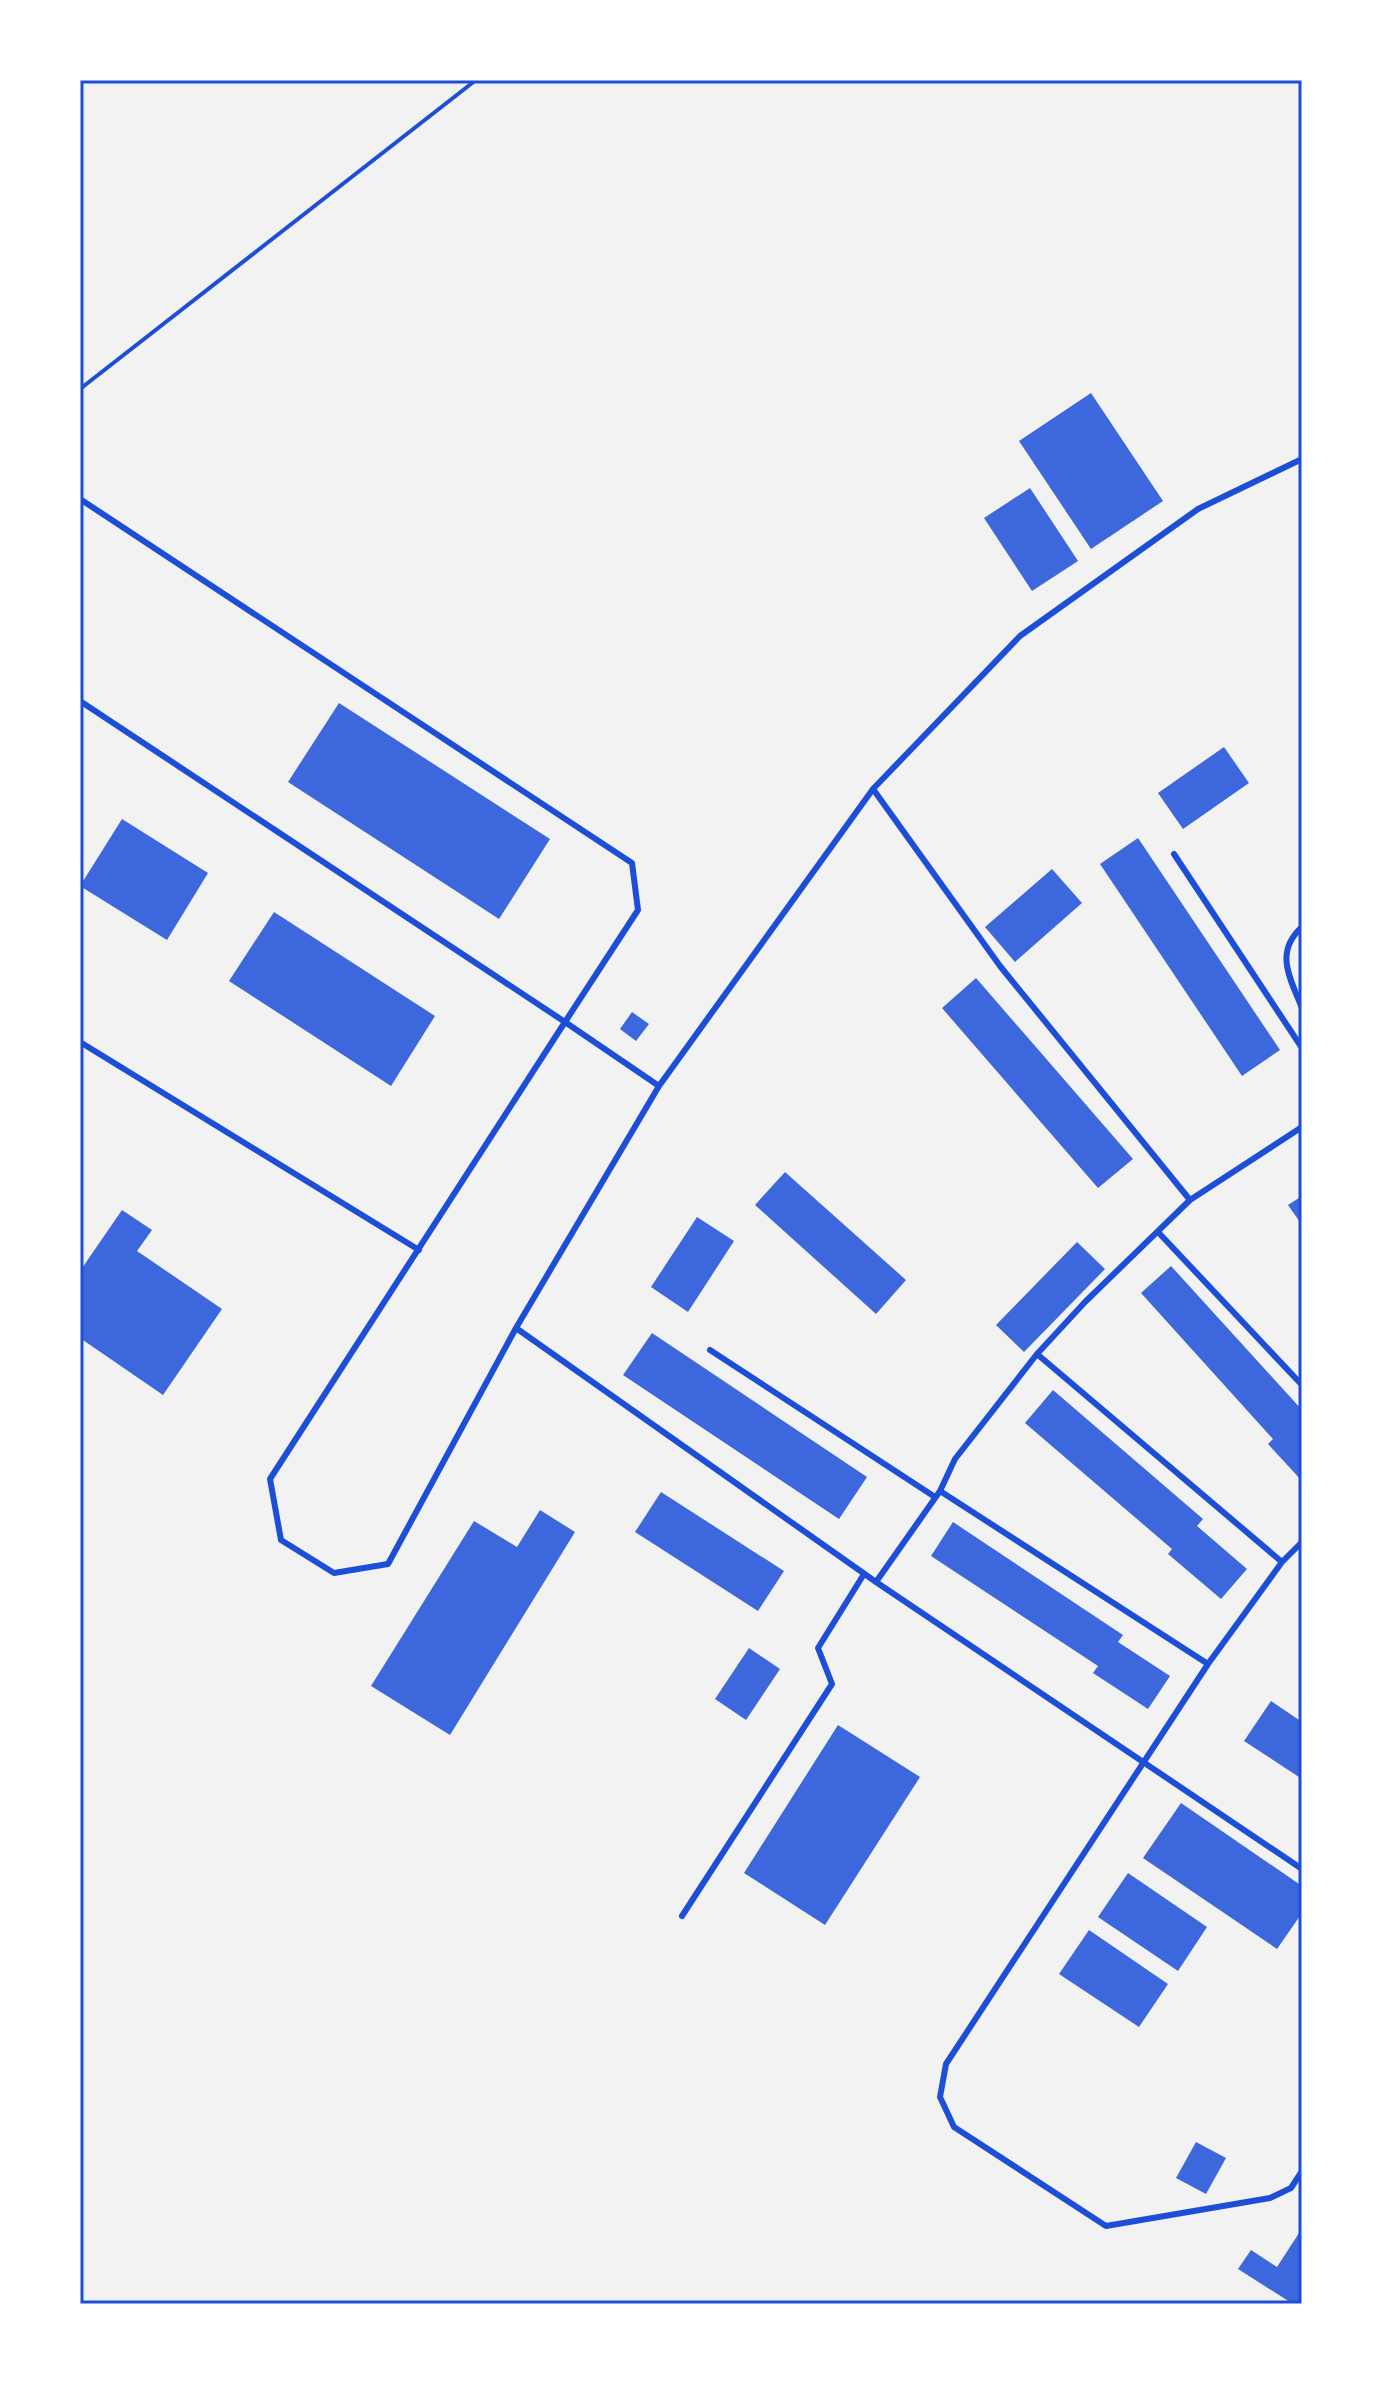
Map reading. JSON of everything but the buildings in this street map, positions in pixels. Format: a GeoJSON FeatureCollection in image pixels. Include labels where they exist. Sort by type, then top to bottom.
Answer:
{"type":"FeatureCollection","features":[{"type":"Feature","properties":{"kind":"lane"},"geometry":{"type":"LineString","coordinates":[[80,499],[632,863],[638,910],[270,1479],[281,1540],[334,1573],[388,1564],[516,1328],[659,1086],[873,789],[1020,636],[1198,509],[1302,459]]}},
{"type":"Feature","properties":{"kind":"lane"},"geometry":{"type":"LineString","coordinates":[[80,701],[659,1086]]}},
{"type":"Feature","properties":{"kind":"lane"},"geometry":{"type":"LineString","coordinates":[[873,789],[1000,966],[1190,1200]]}},
{"type":"Feature","properties":{"kind":"lane"},"geometry":{"type":"LineString","coordinates":[[1174,854],[1302,1048]]}},
{"type":"Feature","properties":{"kind":"lane"},"geometry":{"type":"LineString","coordinates":[[1302,927],[1294,934],[1285,953],[1291,981],[1302,1008]]}},
{"type":"Feature","properties":{"kind":"lane"},"geometry":{"type":"LineString","coordinates":[[80,1042],[419,1250]]}},
{"type":"Feature","properties":{"kind":"lane"},"geometry":{"type":"LineString","coordinates":[[876,1582],[938,1494],[955,1459],[1037,1354],[1085,1302],[1190,1200],[1302,1127]]}},
{"type":"Feature","properties":{"kind":"lane"},"geometry":{"type":"LineString","coordinates":[[1158,1232],[1302,1385]]}},
{"type":"Feature","properties":{"kind":"lane"},"geometry":{"type":"LineString","coordinates":[[516,1328],[864,1574],[1302,1869]]}},
{"type":"Feature","properties":{"kind":"lane"},"geometry":{"type":"LineString","coordinates":[[710,1350],[1208,1664]]}},
{"type":"Feature","properties":{"kind":"lane"},"geometry":{"type":"LineString","coordinates":[[1037,1354],[1282,1562]]}},
{"type":"Feature","properties":{"kind":"lane"},"geometry":{"type":"LineString","coordinates":[[1302,1542],[1282,1562],[1208,1664],[1142,1763],[946,2064],[940,2097],[954,2127],[1106,2226],[1270,2198],[1291,2188],[1302,2171]]}},
{"type":"Feature","properties":{"kind":"lane"},"geometry":{"type":"LineString","coordinates":[[682,1916],[832,1684],[818,1648],[864,1574]]}},
{"type":"Feature","properties":{"kind":"path"},"geometry":{"type":"LineString","coordinates":[[80,389],[476,80]]}}]}
